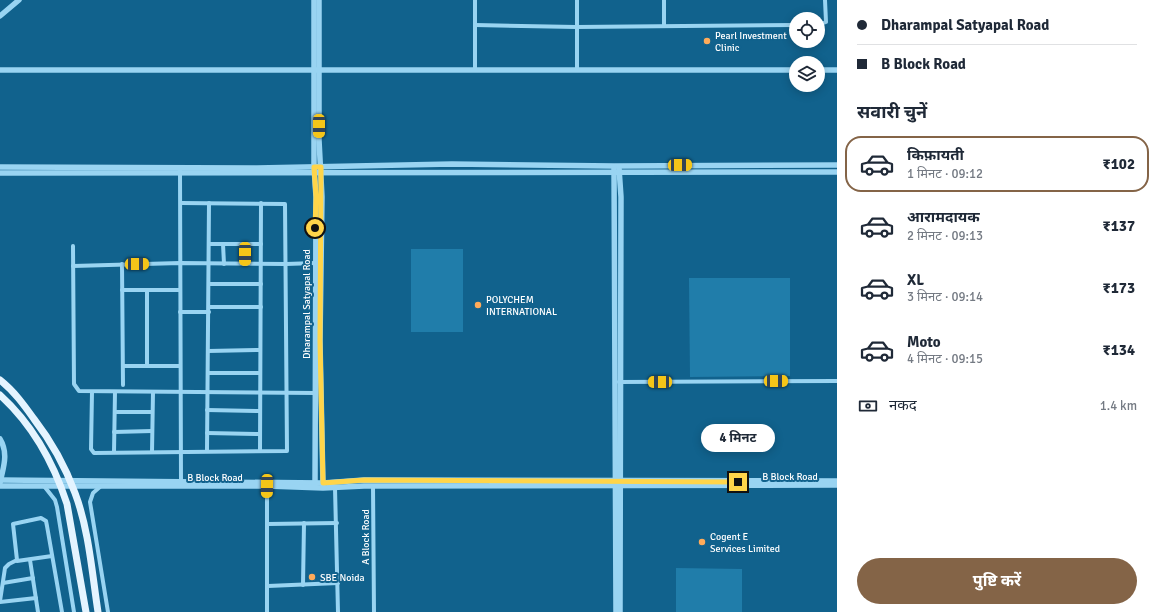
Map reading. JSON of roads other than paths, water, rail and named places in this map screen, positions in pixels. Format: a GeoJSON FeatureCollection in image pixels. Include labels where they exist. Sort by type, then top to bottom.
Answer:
{"type":"FeatureCollection","features":[{"type":"Feature","properties":{"kind":"main road"},"geometry":{"type":"LineString","coordinates":[[0,380],[10,389],[46,435],[60,460],[75,493],[84,524],[98,612]]}},
{"type":"Feature","properties":{"kind":"main road"},"geometry":{"type":"LineString","coordinates":[[0,395],[24,421],[45,452],[62,489],[67,504],[86,612]]}},
{"type":"Feature","properties":{"kind":"street"},"geometry":{"type":"LineString","coordinates":[[0,16],[19,0]]}},
{"type":"Feature","properties":{"kind":"street","name":"Dharampal Satyapal Road"},"geometry":{"type":"LineString","coordinates":[[314,0],[321,170],[320,341],[323,486]]}},
{"type":"Feature","properties":{"kind":"street","name":"Dharampal Satyapal Road"},"geometry":{"type":"LineString","coordinates":[[315,485],[316,197],[314,170],[319,0]]}},
{"type":"Feature","properties":{"kind":"street"},"geometry":{"type":"LineString","coordinates":[[475,0],[475,70]]}},
{"type":"Feature","properties":{"kind":"street"},"geometry":{"type":"LineString","coordinates":[[576,70],[577,0]]}},
{"type":"Feature","properties":{"kind":"street"},"geometry":{"type":"LineString","coordinates":[[664,0],[664,25]]}},
{"type":"Feature","properties":{"kind":"street"},"geometry":{"type":"LineString","coordinates":[[825,0],[825,23]]}},
{"type":"Feature","properties":{"kind":"street"},"geometry":{"type":"LineString","coordinates":[[475,25],[576,27],[789,25]]}},
{"type":"Feature","properties":{"kind":"street"},"geometry":{"type":"LineString","coordinates":[[0,70],[789,70]]}},
{"type":"Feature","properties":{"kind":"street"},"geometry":{"type":"LineString","coordinates":[[825,70],[837,70]]}},
{"type":"Feature","properties":{"kind":"street"},"geometry":{"type":"LineString","coordinates":[[0,167],[180,170],[321,170],[452,164],[617,169],[837,172]]}},
{"type":"Feature","properties":{"kind":"street"},"geometry":{"type":"LineString","coordinates":[[617,169],[837,165]]}},
{"type":"Feature","properties":{"kind":"street"},"geometry":{"type":"LineString","coordinates":[[616,612],[617,382],[620,244],[617,169]]}},
{"type":"Feature","properties":{"kind":"street"},"geometry":{"type":"LineString","coordinates":[[0,173],[180,170]]}},
{"type":"Feature","properties":{"kind":"street"},"geometry":{"type":"LineString","coordinates":[[180,170],[179,392],[181,481]]}},
{"type":"Feature","properties":{"kind":"street"},"geometry":{"type":"LineString","coordinates":[[92,392],[91,450],[94,453],[287,451],[285,204],[181,203]]}},
{"type":"Feature","properties":{"kind":"street"},"geometry":{"type":"LineString","coordinates":[[207,451],[209,203]]}},
{"type":"Feature","properties":{"kind":"street"},"geometry":{"type":"LineString","coordinates":[[260,451],[261,203]]}},
{"type":"Feature","properties":{"kind":"street"},"geometry":{"type":"LineString","coordinates":[[209,244],[261,244]]}},
{"type":"Feature","properties":{"kind":"street"},"geometry":{"type":"LineString","coordinates":[[223,244],[224,264]]}},
{"type":"Feature","properties":{"kind":"street"},"geometry":{"type":"LineString","coordinates":[[245,244],[245,264]]}},
{"type":"Feature","properties":{"kind":"street"},"geometry":{"type":"LineString","coordinates":[[73,246],[74,384],[79,391],[316,393]]}},
{"type":"Feature","properties":{"kind":"street"},"geometry":{"type":"LineString","coordinates":[[73,266],[180,263],[286,264],[315,262]]}},
{"type":"Feature","properties":{"kind":"street"},"geometry":{"type":"LineString","coordinates":[[122,264],[124,385]]}},
{"type":"Feature","properties":{"kind":"street"},"geometry":{"type":"LineString","coordinates":[[209,284],[261,284]]}},
{"type":"Feature","properties":{"kind":"street"},"geometry":{"type":"LineString","coordinates":[[122,290],[180,290]]}},
{"type":"Feature","properties":{"kind":"street"},"geometry":{"type":"LineString","coordinates":[[147,290],[147,366]]}},
{"type":"Feature","properties":{"kind":"street"},"geometry":{"type":"LineString","coordinates":[[209,307],[261,307]]}},
{"type":"Feature","properties":{"kind":"street"},"geometry":{"type":"LineString","coordinates":[[180,312],[209,312]]}},
{"type":"Feature","properties":{"kind":"street"},"geometry":{"type":"LineString","coordinates":[[208,351],[260,350]]}},
{"type":"Feature","properties":{"kind":"street"},"geometry":{"type":"LineString","coordinates":[[123,366],[180,366]]}},
{"type":"Feature","properties":{"kind":"street"},"geometry":{"type":"LineString","coordinates":[[208,373],[260,372]]}},
{"type":"Feature","properties":{"kind":"street"},"geometry":{"type":"LineString","coordinates":[[617,382],[837,381]]}},
{"type":"Feature","properties":{"kind":"street"},"geometry":{"type":"LineString","coordinates":[[114,452],[115,392]]}},
{"type":"Feature","properties":{"kind":"street"},"geometry":{"type":"LineString","coordinates":[[152,452],[153,392]]}},
{"type":"Feature","properties":{"kind":"street"},"geometry":{"type":"LineString","coordinates":[[207,410],[260,411]]}},
{"type":"Feature","properties":{"kind":"street"},"geometry":{"type":"LineString","coordinates":[[115,412],[152,412]]}},
{"type":"Feature","properties":{"kind":"street"},"geometry":{"type":"LineString","coordinates":[[114,432],[152,431]]}},
{"type":"Feature","properties":{"kind":"street"},"geometry":{"type":"LineString","coordinates":[[207,433],[260,434]]}},
{"type":"Feature","properties":{"kind":"street"},"geometry":{"type":"LineString","coordinates":[[0,439],[4,448],[5,460],[0,484]]}},
{"type":"Feature","properties":{"kind":"street","name":"B Block Road"},"geometry":{"type":"LineString","coordinates":[[323,486],[364,480],[617,484],[837,485]]}},
{"type":"Feature","properties":{"kind":"street","name":"B Block Road"},"geometry":{"type":"LineString","coordinates":[[0,484],[181,481],[315,485],[335,488],[373,486],[837,481]]}},
{"type":"Feature","properties":{"kind":"street","name":"B Block Road"},"geometry":{"type":"LineString","coordinates":[[0,484],[44,486],[315,485]]}},
{"type":"Feature","properties":{"kind":"street"},"geometry":{"type":"LineString","coordinates":[[617,484],[620,612]]}},
{"type":"Feature","properties":{"kind":"street"},"geometry":{"type":"LineString","coordinates":[[44,486],[55,500],[58,507],[74,612]]}},
{"type":"Feature","properties":{"kind":"street"},"geometry":{"type":"LineString","coordinates":[[102,486],[93,492],[90,502],[108,612]]}},
{"type":"Feature","properties":{"kind":"street"},"geometry":{"type":"LineString","coordinates":[[267,486],[267,612]]}},
{"type":"Feature","properties":{"kind":"street","name":"A Block Road"},"geometry":{"type":"LineString","coordinates":[[373,486],[374,612]]}},
{"type":"Feature","properties":{"kind":"street"},"geometry":{"type":"LineString","coordinates":[[335,488],[338,612]]}},
{"type":"Feature","properties":{"kind":"street"},"geometry":{"type":"LineString","coordinates":[[17,561],[13,524],[41,518],[46,521],[62,612]]}},
{"type":"Feature","properties":{"kind":"street"},"geometry":{"type":"LineString","coordinates":[[268,524],[337,523]]}},
{"type":"Feature","properties":{"kind":"street"},"geometry":{"type":"LineString","coordinates":[[303,585],[304,524]]}},
{"type":"Feature","properties":{"kind":"street"},"geometry":{"type":"LineString","coordinates":[[36,598],[0,602],[7,566],[17,561],[52,556]]}},
{"type":"Feature","properties":{"kind":"street"},"geometry":{"type":"LineString","coordinates":[[30,560],[38,612]]}},
{"type":"Feature","properties":{"kind":"street"},"geometry":{"type":"LineString","coordinates":[[3,583],[33,578]]}},
{"type":"Feature","properties":{"kind":"street"},"geometry":{"type":"LineString","coordinates":[[268,586],[338,583]]}},
{"type":"Feature","properties":{"kind":"place","name":"Pearl Investment Clinic"},"geometry":{"type":"Point","coordinates":[707,41]}},
{"type":"Feature","properties":{"kind":"place","name":"POLYCHEM INTERNATIONAL"},"geometry":{"type":"Point","coordinates":[478,305]}},
{"type":"Feature","properties":{"kind":"place","name":"Cogent E Services Limited"},"geometry":{"type":"Point","coordinates":[702,542]}},
{"type":"Feature","properties":{"kind":"place","name":"SBE Noida"},"geometry":{"type":"Point","coordinates":[312,577]}}]}
